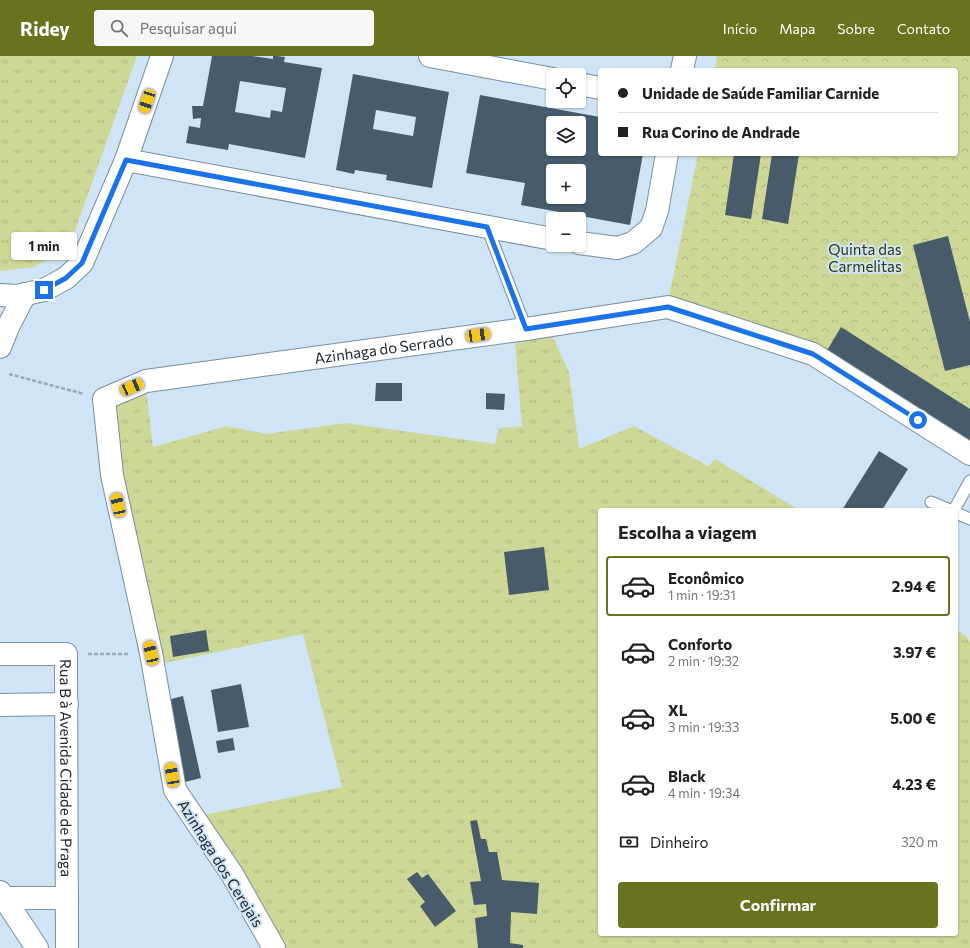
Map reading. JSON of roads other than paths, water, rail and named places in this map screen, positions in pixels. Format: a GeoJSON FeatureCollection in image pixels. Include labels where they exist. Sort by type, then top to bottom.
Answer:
{"type":"FeatureCollection","features":[{"type":"Feature","properties":{"kind":"street"},"geometry":{"type":"LineString","coordinates":[[0,295],[17,296],[44,290],[66,278],[82,263],[126,160],[162,56]]}},
{"type":"Feature","properties":{"kind":"street"},"geometry":{"type":"LineString","coordinates":[[430,56],[546,78]]}},
{"type":"Feature","properties":{"kind":"street"},"geometry":{"type":"LineString","coordinates":[[682,68],[685,56]]}},
{"type":"Feature","properties":{"kind":"street"},"geometry":{"type":"LineString","coordinates":[[586,85],[598,88]]}},
{"type":"Feature","properties":{"kind":"street"},"geometry":{"type":"LineString","coordinates":[[586,244],[617,248],[633,243],[650,228],[657,211],[667,156]]}},
{"type":"Feature","properties":{"kind":"street"},"geometry":{"type":"LineString","coordinates":[[126,160],[546,238]]}},
{"type":"Feature","properties":{"kind":"street"},"geometry":{"type":"LineString","coordinates":[[0,347],[8,327],[26,294]]}},
{"type":"Feature","properties":{"kind":"street","name":"Azinhaga do Serrado"},"geometry":{"type":"LineString","coordinates":[[104,400],[146,381],[526,329],[668,307],[813,354],[970,454]]}},
{"type":"Feature","properties":{"kind":"street","name":"Azinhaga dos Cerejais"},"geometry":{"type":"LineString","coordinates":[[104,400],[112,475],[151,653],[175,790],[232,874],[274,948]]}},
{"type":"Feature","properties":{"kind":"street","name":"Rua B à Avenida Cidade de Praga"},"geometry":{"type":"LineString","coordinates":[[0,654],[66,654],[66,948]]}},
{"type":"Feature","properties":{"kind":"street"},"geometry":{"type":"LineString","coordinates":[[0,705],[66,704]]}},
{"type":"Feature","properties":{"kind":"street"},"geometry":{"type":"LineString","coordinates":[[2,895],[66,898]]}},
{"type":"Feature","properties":{"kind":"street"},"geometry":{"type":"LineString","coordinates":[[2,895],[37,948]]}},
{"type":"Feature","properties":{"kind":"lane"},"geometry":{"type":"LineString","coordinates":[[487,227],[526,329]]}},
{"type":"Feature","properties":{"kind":"lane"},"geometry":{"type":"LineString","coordinates":[[955,508],[970,481]]}},
{"type":"Feature","properties":{"kind":"lane"},"geometry":{"type":"LineString","coordinates":[[931,502],[945,508]]}},
{"type":"Feature","properties":{"kind":"lane"},"geometry":{"type":"LineString","coordinates":[[958,514],[970,519]]}},
{"type":"Feature","properties":{"kind":"park label","name":"Quinta das Carmelitas"},"geometry":{"type":"Point","coordinates":[865,258]}}]}
